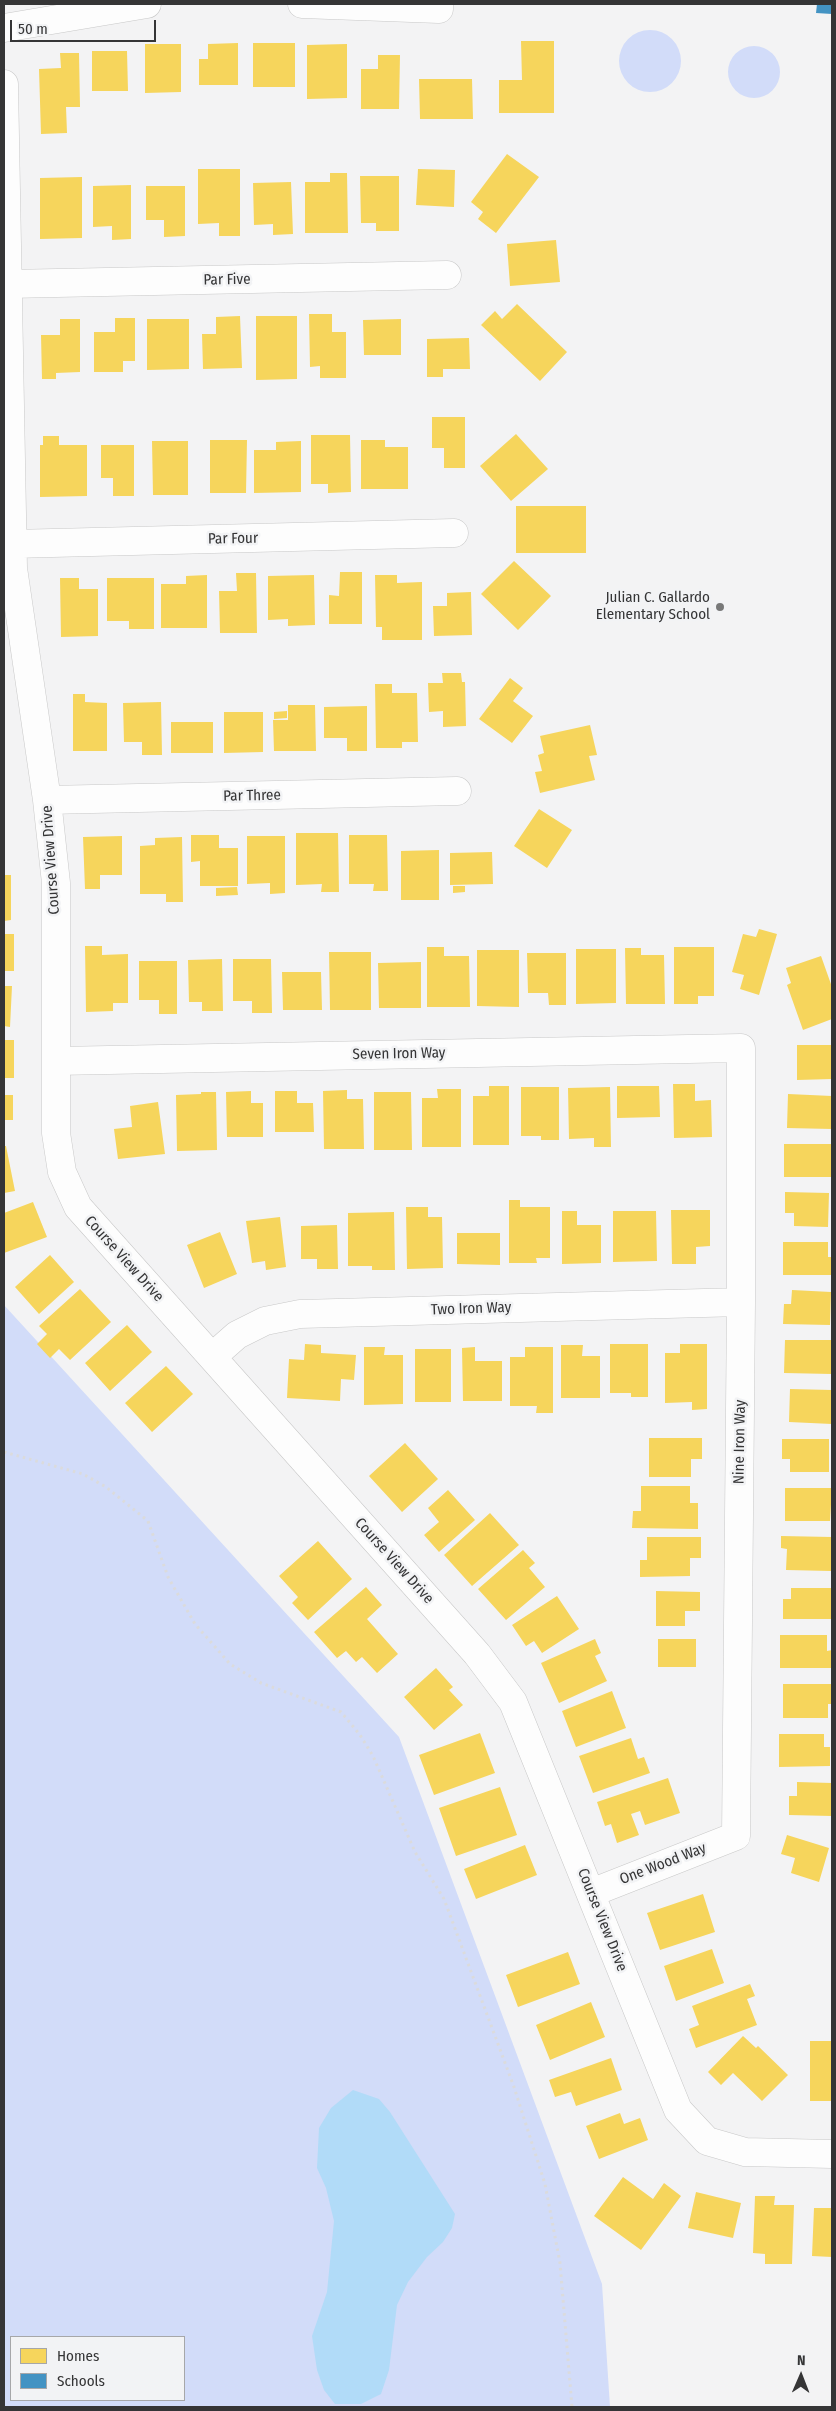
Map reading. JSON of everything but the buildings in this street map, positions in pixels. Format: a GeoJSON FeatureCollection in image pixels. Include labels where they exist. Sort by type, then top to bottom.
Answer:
{"type":"FeatureCollection","features":[{"type":"Feature","properties":{"kind":"street"},"geometry":{"type":"LineString","coordinates":[[4,28],[147,4]]}},
{"type":"Feature","properties":{"kind":"street"},"geometry":{"type":"LineString","coordinates":[[302,4],[439,7]]}},
{"type":"Feature","properties":{"kind":"street","name":"Course View Drive"},"geometry":{"type":"LineString","coordinates":[[4,84],[13,568],[47,800],[56,883],[56,1134],[62,1172],[78,1206],[477,1654],[513,1702],[678,2110],[707,2141],[745,2152],[832,2154]]}},
{"type":"Feature","properties":{"kind":"street","name":"Par Five"},"geometry":{"type":"LineString","coordinates":[[8,284],[446,275]]}},
{"type":"Feature","properties":{"kind":"street","name":"Par Four"},"geometry":{"type":"LineString","coordinates":[[12,544],[454,533]]}},
{"type":"Feature","properties":{"kind":"street","name":"Par Three"},"geometry":{"type":"LineString","coordinates":[[47,800],[457,791]]}},
{"type":"Feature","properties":{"kind":"street","name":"Seven Iron Way"},"geometry":{"type":"LineString","coordinates":[[56,1061],[741,1048]]}},
{"type":"Feature","properties":{"kind":"street","name":"Nine Iron Way"},"geometry":{"type":"LineString","coordinates":[[736,1836],[742,1302],[741,1048]]}},
{"type":"Feature","properties":{"kind":"street","name":"Two Iron Way"},"geometry":{"type":"LineString","coordinates":[[212,1357],[238,1335],[265,1321],[300,1314],[742,1302]]}},
{"type":"Feature","properties":{"kind":"street","name":"One Wood Way"},"geometry":{"type":"LineString","coordinates":[[591,1893],[736,1836]]}},
{"type":"Feature","properties":{"kind":"path"},"geometry":{"type":"LineString","coordinates":[[4,1452],[83,1474],[106,1487],[148,1521],[168,1577],[195,1624],[230,1664],[261,1684],[341,1712],[360,1735],[373,1756],[415,1852],[444,1899],[514,2087],[545,2184],[560,2263],[572,2407]]}},
{"type":"Feature","properties":{"kind":"shaded area"},"geometry":{"type":"Polygon","coordinates":[[[650,30],[662,33],[672,39],[678,49],[681,61],[678,73],[672,83],[662,89],[650,92],[638,89],[628,83],[622,73],[619,61],[622,49],[628,39],[638,33],[650,30]]]}},
{"type":"Feature","properties":{"kind":"shaded area"},"geometry":{"type":"Polygon","coordinates":[[[749,46],[759,46],[773,53],[780,67],[780,77],[773,91],[759,98],[749,98],[739,94],[732,87],[728,77],[728,67],[732,57],[739,50],[749,46]]]}},
{"type":"Feature","properties":{"kind":"shaded area"},"geometry":{"type":"Polygon","coordinates":[[[4,1305],[399,1737],[602,2284],[610,2407],[4,2407],[4,1305]]]}},
{"type":"Feature","properties":{"kind":"shaded area"},"geometry":{"type":"Polygon","coordinates":[[[353,2090],[379,2099],[390,2112],[455,2214],[452,2228],[443,2242],[427,2257],[408,2282],[397,2305],[389,2370],[381,2394],[361,2404],[335,2404],[324,2390],[317,2370],[312,2336],[327,2292],[334,2221],[326,2188],[317,2168],[319,2128],[331,2108],[353,2090]]]}},
{"type":"Feature","properties":{"kind":"place","name":"Julian C. Gallardo Elementary School"},"geometry":{"type":"Point","coordinates":[720,607]}}]}
